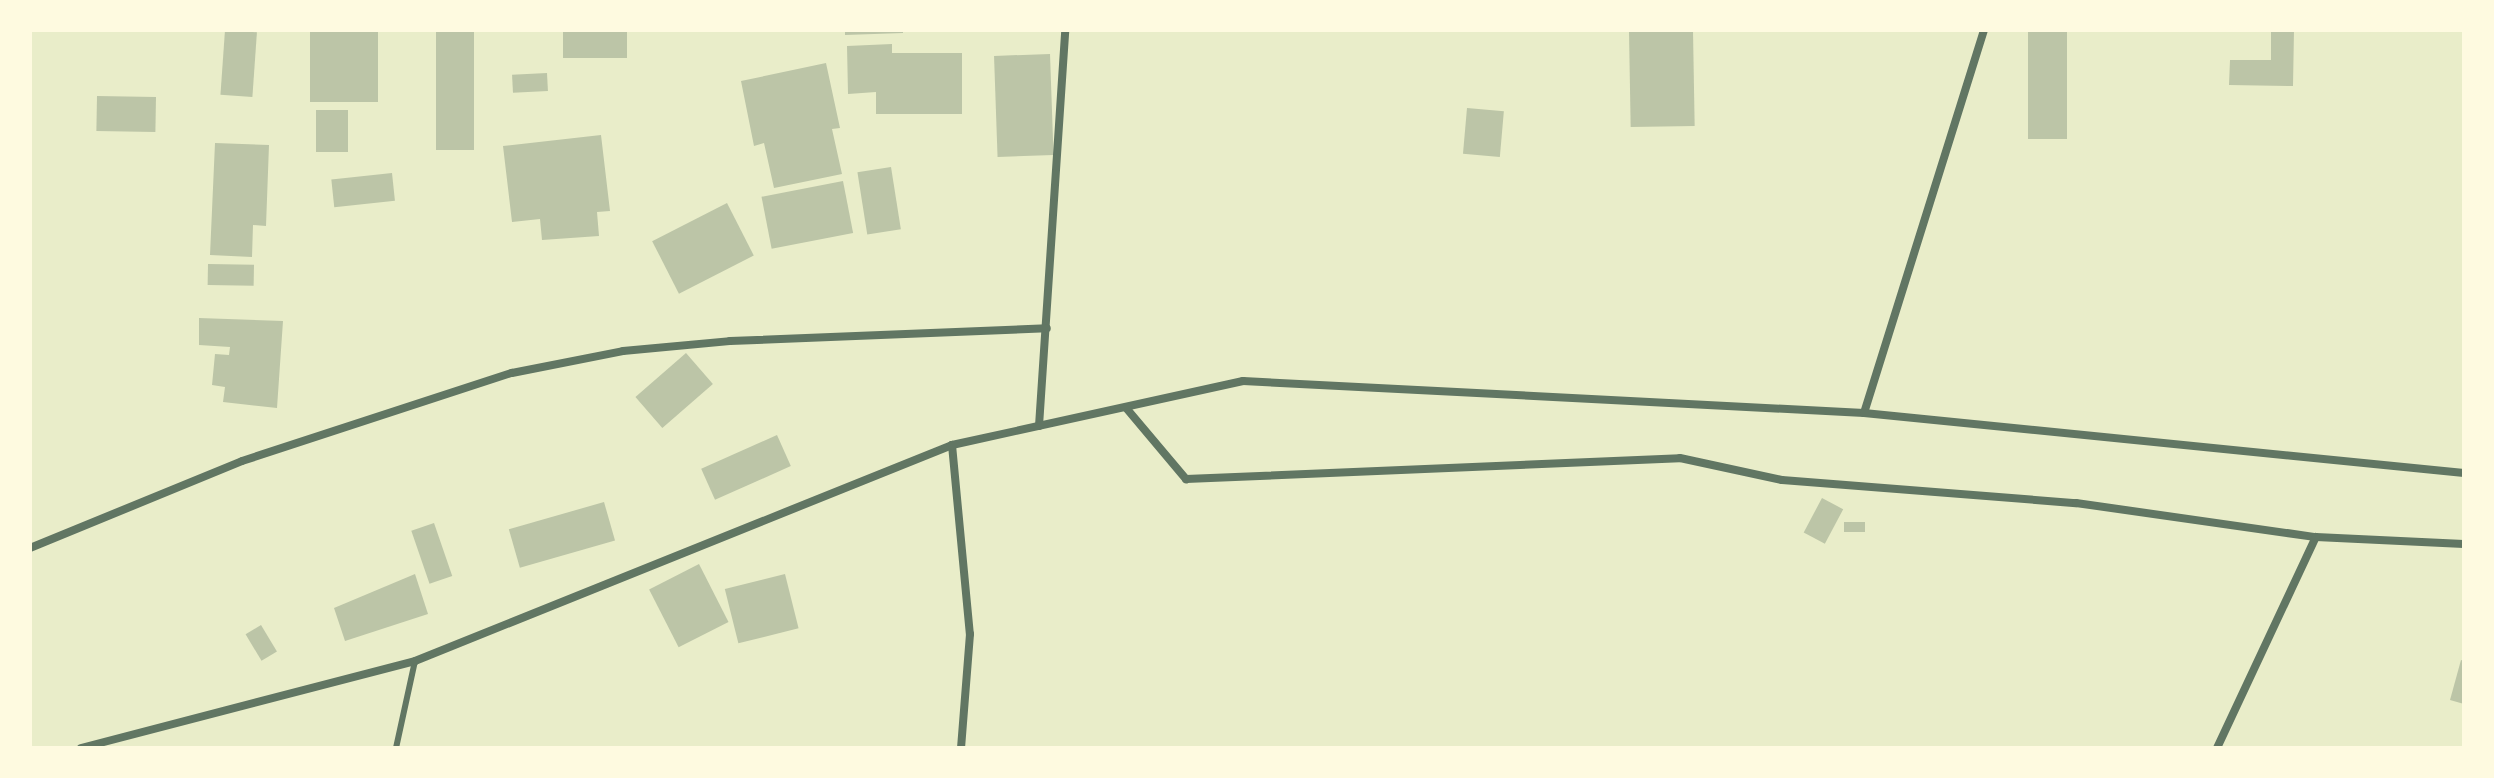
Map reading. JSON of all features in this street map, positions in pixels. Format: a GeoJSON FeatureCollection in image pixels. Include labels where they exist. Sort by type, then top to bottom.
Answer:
{"type":"FeatureCollection","features":[{"type":"Feature","properties":{"kind":"street"},"geometry":{"type":"LineString","coordinates":[[1039,426],[1065,30]]}},
{"type":"Feature","properties":{"kind":"street"},"geometry":{"type":"LineString","coordinates":[[1864,413],[1984,30]]}},
{"type":"Feature","properties":{"kind":"street"},"geometry":{"type":"LineString","coordinates":[[30,548],[242,461],[512,373],[623,351],[730,341],[1047,328]]}},
{"type":"Feature","properties":{"kind":"street"},"geometry":{"type":"LineString","coordinates":[[81,748],[415,661],[952,445],[1127,409],[1243,381],[1864,413],[2464,473]]}},
{"type":"Feature","properties":{"kind":"street"},"geometry":{"type":"LineString","coordinates":[[1127,409],[1186,479],[1680,458],[1782,480],[2076,503],[2316,537],[2464,544]]}},
{"type":"Feature","properties":{"kind":"street"},"geometry":{"type":"LineString","coordinates":[[952,445],[970,634],[961,748]]}},
{"type":"Feature","properties":{"kind":"street"},"geometry":{"type":"LineString","coordinates":[[2217,748],[2316,537]]}},
{"type":"Feature","properties":{"kind":"lane"},"geometry":{"type":"LineString","coordinates":[[396,748],[415,661]]}},
{"type":"Feature","properties":{"kind":"building"},"geometry":{"type":"Polygon","coordinates":[[[225,30],[257,32],[252,97],[220,95],[225,30]]]}},
{"type":"Feature","properties":{"kind":"building"},"geometry":{"type":"Polygon","coordinates":[[[310,30],[378,30],[378,102],[310,102],[310,30]]]}},
{"type":"Feature","properties":{"kind":"building"},"geometry":{"type":"Polygon","coordinates":[[[436,30],[474,30],[474,150],[436,150],[436,30]]]}},
{"type":"Feature","properties":{"kind":"building"},"geometry":{"type":"Polygon","coordinates":[[[563,30],[627,30],[627,58],[563,58],[563,30]]]}},
{"type":"Feature","properties":{"kind":"building"},"geometry":{"type":"Polygon","coordinates":[[[845,30],[903,30],[903,33],[845,35],[845,30]]]}},
{"type":"Feature","properties":{"kind":"building"},"geometry":{"type":"Polygon","coordinates":[[[2028,30],[2067,30],[2067,139],[2028,139],[2028,30]]]}},
{"type":"Feature","properties":{"kind":"building"},"geometry":{"type":"Polygon","coordinates":[[[2271,30],[2294,30],[2293,86],[2229,85],[2230,60],[2271,60],[2271,30]]]}},
{"type":"Feature","properties":{"kind":"building"},"geometry":{"type":"Polygon","coordinates":[[[1693,31],[1695,126],[1631,127],[1629,32],[1693,31]]]}},
{"type":"Feature","properties":{"kind":"building"},"geometry":{"type":"Polygon","coordinates":[[[892,44],[892,53],[962,53],[962,114],[876,114],[876,92],[848,94],[847,46],[892,44]]]}},
{"type":"Feature","properties":{"kind":"building"},"geometry":{"type":"Polygon","coordinates":[[[1050,54],[1054,155],[998,157],[994,56],[1050,54]]]}},
{"type":"Feature","properties":{"kind":"building"},"geometry":{"type":"Polygon","coordinates":[[[826,63],[840,128],[832,129],[842,174],[774,188],[764,143],[754,146],[741,81],[826,63]]]}},
{"type":"Feature","properties":{"kind":"building"},"geometry":{"type":"Polygon","coordinates":[[[547,73],[548,91],[513,93],[512,75],[547,73]]]}},
{"type":"Feature","properties":{"kind":"building"},"geometry":{"type":"Polygon","coordinates":[[[97,96],[156,97],[155,132],[96,131],[97,96]]]}},
{"type":"Feature","properties":{"kind":"building"},"geometry":{"type":"Polygon","coordinates":[[[1467,108],[1504,111],[1500,157],[1463,154],[1467,108]]]}},
{"type":"Feature","properties":{"kind":"building"},"geometry":{"type":"Polygon","coordinates":[[[316,110],[348,110],[348,152],[316,152],[316,110]]]}},
{"type":"Feature","properties":{"kind":"building"},"geometry":{"type":"Polygon","coordinates":[[[601,135],[610,211],[597,212],[599,236],[542,240],[540,219],[512,222],[503,146],[601,135]]]}},
{"type":"Feature","properties":{"kind":"building"},"geometry":{"type":"Polygon","coordinates":[[[215,143],[269,145],[266,226],[253,225],[252,257],[210,255],[215,143]]]}},
{"type":"Feature","properties":{"kind":"building"},"geometry":{"type":"Polygon","coordinates":[[[891,167],[901,229],[867,235],[857,172],[891,167]]]}},
{"type":"Feature","properties":{"kind":"building"},"geometry":{"type":"Polygon","coordinates":[[[392,173],[395,201],[334,207],[331,179],[392,173]]]}},
{"type":"Feature","properties":{"kind":"building"},"geometry":{"type":"Polygon","coordinates":[[[843,181],[853,233],[772,249],[762,197],[843,181]]]}},
{"type":"Feature","properties":{"kind":"building"},"geometry":{"type":"Polygon","coordinates":[[[727,203],[754,256],[679,294],[652,241],[727,203]]]}},
{"type":"Feature","properties":{"kind":"building"},"geometry":{"type":"Polygon","coordinates":[[[208,264],[254,265],[254,286],[208,285],[208,264]]]}},
{"type":"Feature","properties":{"kind":"building"},"geometry":{"type":"Polygon","coordinates":[[[199,318],[283,321],[277,408],[223,402],[225,387],[212,385],[215,354],[229,355],[230,347],[199,345],[199,318]]]}},
{"type":"Feature","properties":{"kind":"building"},"geometry":{"type":"Polygon","coordinates":[[[686,353],[713,384],[662,428],[635,397],[686,353]]]}},
{"type":"Feature","properties":{"kind":"building"},"geometry":{"type":"Polygon","coordinates":[[[777,435],[791,466],[715,500],[701,469],[777,435]]]}},
{"type":"Feature","properties":{"kind":"building"},"geometry":{"type":"Polygon","coordinates":[[[1822,498],[1843,509],[1825,544],[1804,532],[1822,498]]]}},
{"type":"Feature","properties":{"kind":"building"},"geometry":{"type":"Polygon","coordinates":[[[604,502],[615,540],[520,568],[509,529],[604,502]]]}},
{"type":"Feature","properties":{"kind":"building"},"geometry":{"type":"Polygon","coordinates":[[[1844,522],[1865,522],[1865,532],[1844,532],[1844,522]]]}},
{"type":"Feature","properties":{"kind":"building"},"geometry":{"type":"Polygon","coordinates":[[[434,523],[452,576],[430,584],[411,531],[434,523]]]}},
{"type":"Feature","properties":{"kind":"building"},"geometry":{"type":"Polygon","coordinates":[[[699,564],[729,622],[679,647],[649,589],[699,564]]]}},
{"type":"Feature","properties":{"kind":"building"},"geometry":{"type":"Polygon","coordinates":[[[415,574],[428,614],[345,641],[334,608],[415,574]]]}},
{"type":"Feature","properties":{"kind":"building"},"geometry":{"type":"Polygon","coordinates":[[[785,574],[799,628],[738,643],[725,589],[785,574]]]}},
{"type":"Feature","properties":{"kind":"building"},"geometry":{"type":"Polygon","coordinates":[[[261,625],[277,652],[262,661],[246,634],[261,625]]]}},
{"type":"Feature","properties":{"kind":"building"},"geometry":{"type":"Polygon","coordinates":[[[2461,660],[2464,661],[2464,704],[2450,700],[2461,660]]]}}]}
